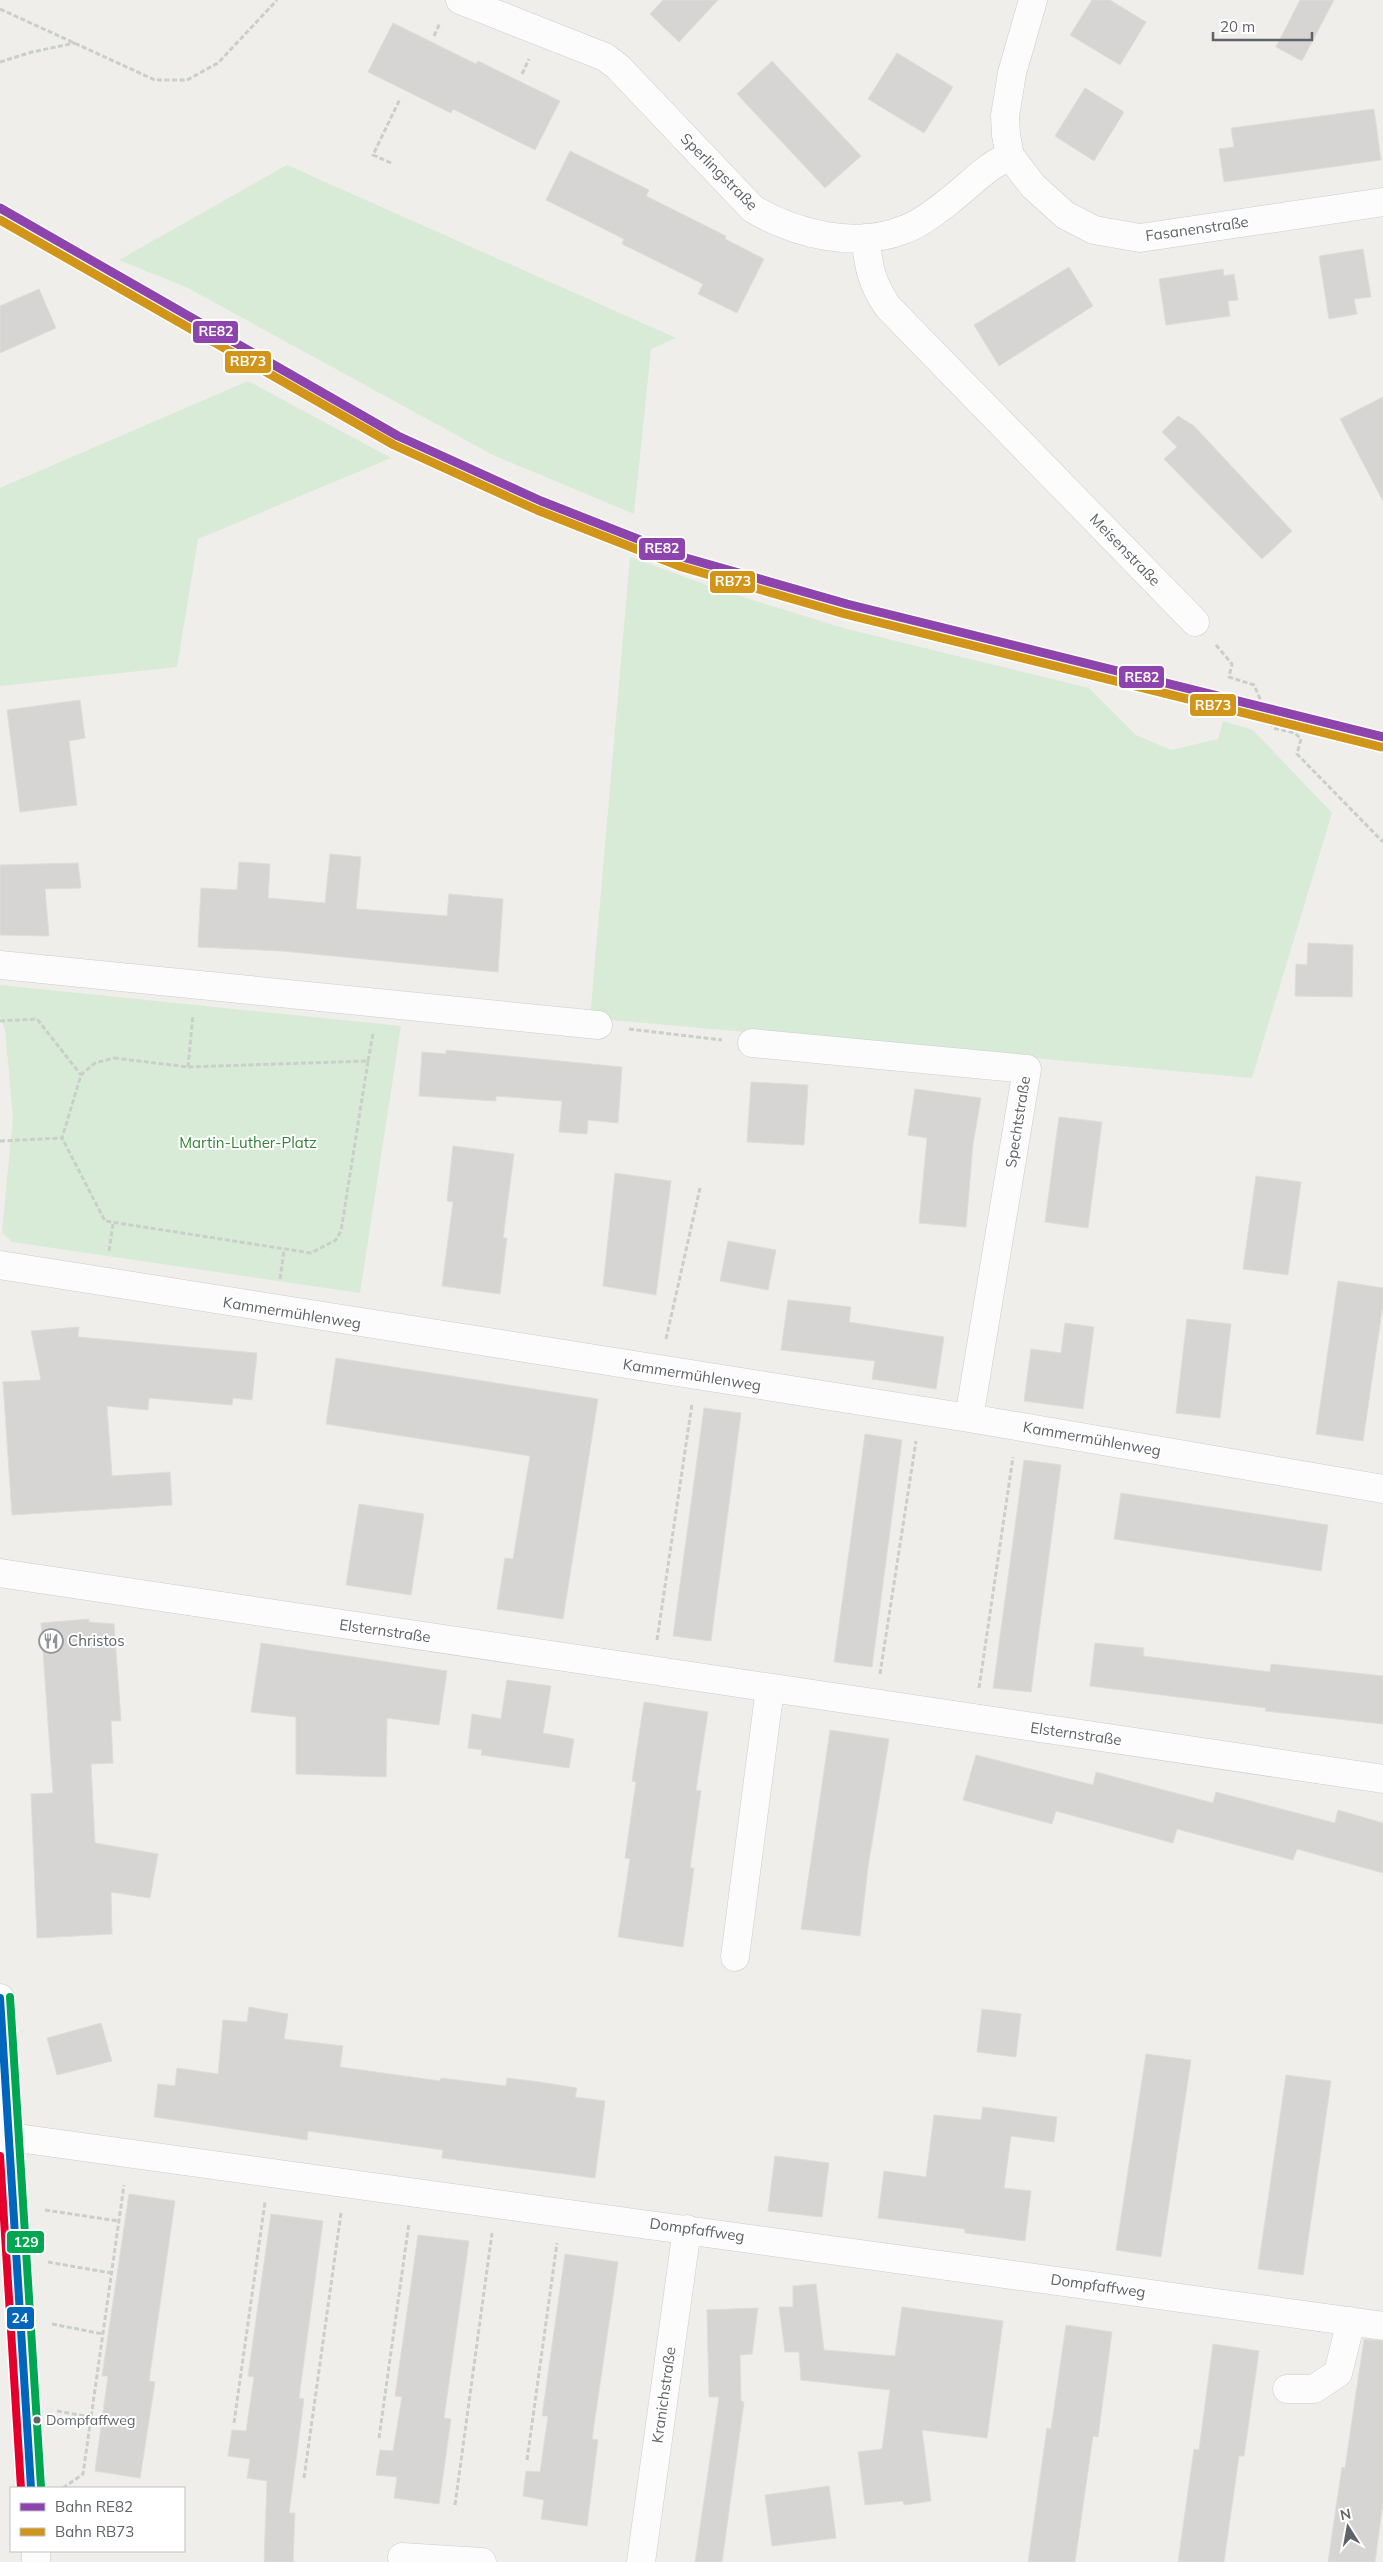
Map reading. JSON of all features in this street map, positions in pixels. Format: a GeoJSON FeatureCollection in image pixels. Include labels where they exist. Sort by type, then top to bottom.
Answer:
{"type":"FeatureCollection","features":[{"type":"Feature","properties":{"kind":"street","name":"Sperlingstraße"},"geometry":{"type":"LineString","coordinates":[[460,0],[605,57],[618,68],[753,209],[776,222],[809,232],[838,238],[865,238],[903,230],[932,214],[986,170],[1010,156]]}},
{"type":"Feature","properties":{"kind":"street"},"geometry":{"type":"LineString","coordinates":[[1010,156],[1005,116],[1008,92],[1033,0]]}},
{"type":"Feature","properties":{"kind":"street","name":"Fasanenstraße"},"geometry":{"type":"LineString","coordinates":[[1010,156],[1033,186],[1065,215],[1094,230],[1140,238],[1383,202]]}},
{"type":"Feature","properties":{"kind":"street","name":"Meisenstraße"},"geometry":{"type":"LineString","coordinates":[[865,238],[870,274],[877,292],[888,307],[1196,622]]}},
{"type":"Feature","properties":{"kind":"street"},"geometry":{"type":"LineString","coordinates":[[0,965],[598,1025]]}},
{"type":"Feature","properties":{"kind":"street","name":"Spechtstraße"},"geometry":{"type":"LineString","coordinates":[[752,1043],[1027,1069],[969,1418]]}},
{"type":"Feature","properties":{"kind":"street","name":"Kammermühlenweg"},"geometry":{"type":"LineString","coordinates":[[0,1265],[969,1418],[1383,1489]]}},
{"type":"Feature","properties":{"kind":"street","name":"Elsternstraße"},"geometry":{"type":"LineString","coordinates":[[0,1573],[1383,1779]]}},
{"type":"Feature","properties":{"kind":"street"},"geometry":{"type":"LineString","coordinates":[[735,1957],[770,1688]]}},
{"type":"Feature","properties":{"kind":"street"},"geometry":{"type":"LineString","coordinates":[[0,1998],[2,2064],[10,2137],[32,2487]]}},
{"type":"Feature","properties":{"kind":"street","name":"Dompfaffweg"},"geometry":{"type":"LineString","coordinates":[[10,2137],[1383,2326]]}},
{"type":"Feature","properties":{"kind":"street","name":"Kranichstraße"},"geometry":{"type":"LineString","coordinates":[[641,2562],[687,2229]]}},
{"type":"Feature","properties":{"kind":"street"},"geometry":{"type":"LineString","coordinates":[[1287,2389],[1314,2389],[1338,2373],[1351,2322]]}},
{"type":"Feature","properties":{"kind":"street"},"geometry":{"type":"LineString","coordinates":[[402,2557],[482,2562]]}},
{"type":"Feature","properties":{"kind":"path"},"geometry":{"type":"LineString","coordinates":[[0,9],[156,80],[187,80],[218,63],[278,0]]}},
{"type":"Feature","properties":{"kind":"path"},"geometry":{"type":"LineString","coordinates":[[0,62],[32,52],[76,43]]}},
{"type":"Feature","properties":{"kind":"path"},"geometry":{"type":"LineString","coordinates":[[390,163],[373,155],[400,99]]}},
{"type":"Feature","properties":{"kind":"path"},"geometry":{"type":"LineString","coordinates":[[1196,622],[1232,664],[1229,677],[1254,685],[1273,728],[1295,733],[1301,739],[1297,754],[1383,842]]}},
{"type":"Feature","properties":{"kind":"path"},"geometry":{"type":"LineString","coordinates":[[188,1066],[196,984]]}},
{"type":"Feature","properties":{"kind":"path"},"geometry":{"type":"LineString","coordinates":[[0,1021],[37,1019],[81,1075]]}},
{"type":"Feature","properties":{"kind":"path"},"geometry":{"type":"LineString","coordinates":[[598,1025],[752,1043]]}},
{"type":"Feature","properties":{"kind":"path"},"geometry":{"type":"LineString","coordinates":[[114,1058],[188,1066],[368,1061],[341,1232],[336,1240],[325,1248],[311,1253],[105,1221],[62,1138],[81,1075],[94,1063],[114,1058]]}},
{"type":"Feature","properties":{"kind":"path"},"geometry":{"type":"LineString","coordinates":[[0,1141],[62,1138]]}},
{"type":"Feature","properties":{"kind":"path"},"geometry":{"type":"LineString","coordinates":[[659,1370],[700,1188]]}},
{"type":"Feature","properties":{"kind":"path"},"geometry":{"type":"LineString","coordinates":[[652,1670],[697,1376]]}},
{"type":"Feature","properties":{"kind":"path"},"geometry":{"type":"LineString","coordinates":[[876,1704],[921,1411]]}},
{"type":"Feature","properties":{"kind":"path"},"geometry":{"type":"LineString","coordinates":[[974,1718],[1018,1426]]}},
{"type":"Feature","properties":{"kind":"path"},"geometry":{"type":"LineString","coordinates":[[64,2487],[83,2474],[128,2153]]}},
{"type":"Feature","properties":{"kind":"path"},"geometry":{"type":"LineString","coordinates":[[234,2422],[269,2172]]}},
{"type":"Feature","properties":{"kind":"path"},"geometry":{"type":"LineString","coordinates":[[304,2478],[345,2182]]}},
{"type":"Feature","properties":{"kind":"path"},"geometry":{"type":"LineString","coordinates":[[379,2438],[413,2192]]}},
{"type":"Feature","properties":{"kind":"path"},"geometry":{"type":"LineString","coordinates":[[455,2505],[496,2203]]}},
{"type":"Feature","properties":{"kind":"path"},"geometry":{"type":"LineString","coordinates":[[14,2205],[118,2221]]}},
{"type":"Feature","properties":{"kind":"path"},"geometry":{"type":"LineString","coordinates":[[527,2460],[562,2212]]}},
{"type":"Feature","properties":{"kind":"path"},"geometry":{"type":"LineString","coordinates":[[17,2256],[111,2273]]}},
{"type":"Feature","properties":{"kind":"path"},"geometry":{"type":"LineString","coordinates":[[21,2318],[103,2334]]}},
{"type":"Feature","properties":{"kind":"green space"},"geometry":{"type":"Polygon","coordinates":[[[287,165],[676,338],[651,349],[634,514],[491,454],[188,288],[119,260],[287,165]]]}},
{"type":"Feature","properties":{"kind":"green space"},"geometry":{"type":"Polygon","coordinates":[[[248,381],[391,458],[198,539],[177,667],[0,686],[0,488],[248,381]]]}},
{"type":"Feature","properties":{"kind":"green space"},"geometry":{"type":"Polygon","coordinates":[[[630,557],[726,592],[847,629],[1089,688],[1136,735],[1171,750],[1218,739],[1223,721],[1253,730],[1332,813],[1252,1078],[590,1018],[630,557]]]}},
{"type":"Feature","properties":{"kind":"green space","name":"Martin-Luther-Platz"},"geometry":{"type":"Polygon","coordinates":[[[0,985],[401,1026],[360,1293],[12,1242],[2,1232],[13,1117],[5,1029],[0,1016],[0,985]]]}},
{"type":"Feature","properties":{"kind":"building"},"geometry":{"type":"Polygon","coordinates":[[[663,0],[718,0],[679,42],[650,14],[663,0]]]}},
{"type":"Feature","properties":{"kind":"building"},"geometry":{"type":"Polygon","coordinates":[[[1092,0],[1110,0],[1146,22],[1120,65],[1070,35],[1092,0]]]}},
{"type":"Feature","properties":{"kind":"building"},"geometry":{"type":"Polygon","coordinates":[[[1300,0],[1334,0],[1302,61],[1276,47],[1300,0]]]}},
{"type":"Feature","properties":{"kind":"building"},"geometry":{"type":"Polygon","coordinates":[[[393,23],[476,64],[478,61],[560,101],[535,150],[453,109],[451,113],[368,72],[393,23]]]}},
{"type":"Feature","properties":{"kind":"building"},"geometry":{"type":"Polygon","coordinates":[[[897,53],[953,87],[924,133],[868,99],[897,53]]]}},
{"type":"Feature","properties":{"kind":"building"},"geometry":{"type":"Polygon","coordinates":[[[772,61],[861,156],[825,188],[737,94],[772,61]]]}},
{"type":"Feature","properties":{"kind":"building"},"geometry":{"type":"Polygon","coordinates":[[[1085,88],[1124,112],[1094,161],[1055,136],[1085,88]]]}},
{"type":"Feature","properties":{"kind":"building"},"geometry":{"type":"Polygon","coordinates":[[[1374,109],[1381,160],[1224,182],[1219,149],[1234,147],[1231,128],[1374,109]]]}},
{"type":"Feature","properties":{"kind":"building"},"geometry":{"type":"Polygon","coordinates":[[[570,151],[649,190],[646,196],[726,236],[725,239],[764,259],[737,313],[698,294],[703,284],[622,244],[624,239],[546,200],[570,151]]]}},
{"type":"Feature","properties":{"kind":"building"},"geometry":{"type":"Polygon","coordinates":[[[1363,249],[1371,297],[1354,299],[1357,314],[1329,319],[1319,256],[1363,249]]]}},
{"type":"Feature","properties":{"kind":"building"},"geometry":{"type":"Polygon","coordinates":[[[1069,267],[1093,306],[999,366],[974,325],[1069,267]]]}},
{"type":"Feature","properties":{"kind":"building"},"geometry":{"type":"Polygon","coordinates":[[[1223,269],[1224,276],[1234,274],[1238,300],[1228,301],[1230,316],[1166,325],[1159,279],[1223,269]]]}},
{"type":"Feature","properties":{"kind":"building"},"geometry":{"type":"Polygon","coordinates":[[[39,289],[56,328],[0,353],[0,306],[39,289]]]}},
{"type":"Feature","properties":{"kind":"building"},"geometry":{"type":"Polygon","coordinates":[[[1383,397],[1383,501],[1340,419],[1383,397]]]}},
{"type":"Feature","properties":{"kind":"building"},"geometry":{"type":"Polygon","coordinates":[[[1178,416],[1194,426],[1292,531],[1262,559],[1164,459],[1177,447],[1162,432],[1178,416]]]}},
{"type":"Feature","properties":{"kind":"building"},"geometry":{"type":"Polygon","coordinates":[[[80,700],[85,738],[69,741],[77,805],[20,812],[7,710],[80,700]]]}},
{"type":"Feature","properties":{"kind":"building"},"geometry":{"type":"Polygon","coordinates":[[[330,854],[361,857],[356,909],[447,916],[449,894],[503,899],[498,972],[282,951],[198,947],[201,888],[237,890],[239,862],[270,864],[268,898],[325,903],[330,854]]]}},
{"type":"Feature","properties":{"kind":"building"},"geometry":{"type":"Polygon","coordinates":[[[78,863],[81,888],[45,889],[49,936],[0,935],[0,865],[78,863]]]}},
{"type":"Feature","properties":{"kind":"building"},"geometry":{"type":"Polygon","coordinates":[[[1308,943],[1353,945],[1352,997],[1295,996],[1296,964],[1307,965],[1308,943]]]}},
{"type":"Feature","properties":{"kind":"building"},"geometry":{"type":"Polygon","coordinates":[[[446,1050],[622,1067],[618,1123],[588,1120],[587,1134],[559,1132],[562,1101],[496,1096],[496,1101],[419,1096],[422,1052],[446,1054],[446,1050]]]}},
{"type":"Feature","properties":{"kind":"building"},"geometry":{"type":"Polygon","coordinates":[[[751,1082],[808,1085],[804,1145],[747,1142],[751,1082]]]}},
{"type":"Feature","properties":{"kind":"building"},"geometry":{"type":"Polygon","coordinates":[[[915,1089],[981,1098],[973,1144],[966,1227],[919,1223],[927,1138],[908,1135],[915,1089]]]}},
{"type":"Feature","properties":{"kind":"building"},"geometry":{"type":"Polygon","coordinates":[[[1059,1117],[1102,1122],[1088,1228],[1045,1222],[1059,1117]]]}},
{"type":"Feature","properties":{"kind":"building"},"geometry":{"type":"Polygon","coordinates":[[[453,1146],[514,1154],[503,1238],[507,1238],[500,1294],[442,1286],[453,1202],[447,1201],[453,1146]]]}},
{"type":"Feature","properties":{"kind":"building"},"geometry":{"type":"Polygon","coordinates":[[[615,1173],[671,1181],[656,1295],[603,1286],[615,1173]]]}},
{"type":"Feature","properties":{"kind":"building"},"geometry":{"type":"Polygon","coordinates":[[[1256,1176],[1301,1182],[1288,1275],[1243,1269],[1256,1176]]]}},
{"type":"Feature","properties":{"kind":"building"},"geometry":{"type":"Polygon","coordinates":[[[728,1241],[776,1250],[768,1290],[720,1281],[728,1241]]]}},
{"type":"Feature","properties":{"kind":"building"},"geometry":{"type":"Polygon","coordinates":[[[1338,1281],[1383,1288],[1383,1304],[1363,1441],[1316,1434],[1338,1281]]]}},
{"type":"Feature","properties":{"kind":"building"},"geometry":{"type":"Polygon","coordinates":[[[788,1300],[851,1307],[849,1322],[944,1337],[936,1389],[872,1379],[875,1361],[781,1350],[788,1300]]]}},
{"type":"Feature","properties":{"kind":"building"},"geometry":{"type":"Polygon","coordinates":[[[1187,1319],[1231,1324],[1220,1418],[1176,1413],[1187,1319]]]}},
{"type":"Feature","properties":{"kind":"building"},"geometry":{"type":"Polygon","coordinates":[[[1065,1323],[1094,1327],[1083,1409],[1024,1401],[1031,1349],[1061,1353],[1065,1323]]]}},
{"type":"Feature","properties":{"kind":"building"},"geometry":{"type":"Polygon","coordinates":[[[79,1327],[78,1337],[257,1353],[252,1400],[233,1398],[232,1405],[149,1398],[148,1410],[107,1406],[112,1476],[170,1472],[172,1505],[12,1515],[3,1382],[41,1380],[31,1331],[79,1327]]]}},
{"type":"Feature","properties":{"kind":"building"},"geometry":{"type":"Polygon","coordinates":[[[336,1358],[598,1399],[563,1619],[497,1609],[505,1558],[513,1559],[530,1456],[326,1424],[336,1358]]]}},
{"type":"Feature","properties":{"kind":"building"},"geometry":{"type":"Polygon","coordinates":[[[704,1408],[741,1413],[711,1641],[673,1636],[704,1408]]]}},
{"type":"Feature","properties":{"kind":"building"},"geometry":{"type":"Polygon","coordinates":[[[865,1434],[902,1440],[872,1667],[834,1662],[865,1434]]]}},
{"type":"Feature","properties":{"kind":"building"},"geometry":{"type":"Polygon","coordinates":[[[1024,1460],[1061,1465],[1031,1692],[993,1688],[1024,1460]]]}},
{"type":"Feature","properties":{"kind":"building"},"geometry":{"type":"Polygon","coordinates":[[[1121,1493],[1328,1525],[1321,1571],[1114,1539],[1121,1493]]]}},
{"type":"Feature","properties":{"kind":"building"},"geometry":{"type":"Polygon","coordinates":[[[359,1504],[424,1514],[411,1595],[346,1585],[359,1504]]]}},
{"type":"Feature","properties":{"kind":"building"},"geometry":{"type":"Polygon","coordinates":[[[89,1619],[89,1622],[114,1624],[121,1721],[111,1721],[113,1763],[91,1764],[95,1843],[158,1854],[150,1898],[111,1892],[112,1934],[37,1938],[31,1794],[53,1793],[41,1623],[89,1619]]]}},
{"type":"Feature","properties":{"kind":"building"},"geometry":{"type":"Polygon","coordinates":[[[261,1643],[447,1671],[439,1725],[387,1718],[386,1777],[296,1774],[296,1717],[251,1712],[261,1643]]]}},
{"type":"Feature","properties":{"kind":"building"},"geometry":{"type":"Polygon","coordinates":[[[1095,1643],[1144,1648],[1143,1656],[1270,1672],[1271,1664],[1383,1676],[1383,1724],[1265,1711],[1266,1708],[1090,1686],[1095,1643]]]}},
{"type":"Feature","properties":{"kind":"building"},"geometry":{"type":"Polygon","coordinates":[[[507,1680],[551,1686],[543,1733],[574,1739],[569,1768],[481,1755],[482,1750],[468,1748],[472,1714],[501,1719],[507,1680]]]}},
{"type":"Feature","properties":{"kind":"building"},"geometry":{"type":"Polygon","coordinates":[[[644,1702],[708,1712],[696,1790],[701,1791],[690,1868],[694,1868],[683,1947],[618,1937],[630,1859],[625,1858],[636,1782],[632,1781],[644,1702]]]}},
{"type":"Feature","properties":{"kind":"building"},"geometry":{"type":"Polygon","coordinates":[[[830,1730],[889,1739],[868,1867],[860,1936],[801,1929],[830,1730]]]}},
{"type":"Feature","properties":{"kind":"building"},"geometry":{"type":"Polygon","coordinates":[[[976,1755],[1093,1785],[1096,1772],[1213,1803],[1216,1792],[1335,1823],[1338,1810],[1383,1823],[1383,1873],[1297,1849],[1293,1860],[1177,1829],[1173,1843],[1056,1811],[1052,1824],[963,1800],[976,1755]]]}},
{"type":"Feature","properties":{"kind":"building"},"geometry":{"type":"Polygon","coordinates":[[[249,2007],[288,2014],[284,2039],[343,2046],[340,2067],[440,2081],[441,2078],[506,2086],[507,2078],[540,2082],[577,2088],[575,2097],[605,2101],[595,2178],[442,2158],[443,2150],[308,2131],[307,2140],[154,2117],[158,2084],[175,2086],[177,2068],[218,2074],[223,2020],[247,2022],[249,2007]]]}},
{"type":"Feature","properties":{"kind":"building"},"geometry":{"type":"Polygon","coordinates":[[[982,2009],[1021,2014],[1016,2057],[977,2052],[982,2009]]]}},
{"type":"Feature","properties":{"kind":"building"},"geometry":{"type":"Polygon","coordinates":[[[101,2023],[112,2061],[57,2075],[47,2038],[101,2023]]]}},
{"type":"Feature","properties":{"kind":"building"},"geometry":{"type":"Polygon","coordinates":[[[1146,2054],[1191,2060],[1161,2257],[1116,2250],[1146,2054]]]}},
{"type":"Feature","properties":{"kind":"building"},"geometry":{"type":"Polygon","coordinates":[[[1286,2075],[1331,2081],[1303,2275],[1258,2269],[1286,2075]]]}},
{"type":"Feature","properties":{"kind":"building"},"geometry":{"type":"Polygon","coordinates":[[[983,2107],[1057,2117],[1054,2142],[1011,2136],[1004,2188],[1031,2191],[1025,2241],[965,2233],[965,2229],[878,2218],[884,2171],[926,2177],[934,2115],[981,2120],[983,2107]]]}},
{"type":"Feature","properties":{"kind":"building"},"geometry":{"type":"Polygon","coordinates":[[[775,2156],[829,2163],[822,2217],[768,2211],[775,2156]]]}},
{"type":"Feature","properties":{"kind":"building"},"geometry":{"type":"Polygon","coordinates":[[[129,2194],[175,2201],[149,2381],[155,2382],[140,2478],[95,2471],[108,2376],[102,2376],[129,2194]]]}},
{"type":"Feature","properties":{"kind":"building"},"geometry":{"type":"Polygon","coordinates":[[[271,2214],[323,2221],[299,2398],[304,2399],[289,2513],[295,2513],[293,2562],[264,2562],[267,2481],[247,2478],[250,2459],[228,2456],[232,2430],[246,2431],[254,2377],[248,2376],[271,2214]]]}},
{"type":"Feature","properties":{"kind":"building"},"geometry":{"type":"Polygon","coordinates":[[[418,2235],[469,2241],[444,2418],[451,2419],[439,2504],[394,2498],[397,2477],[376,2475],[380,2450],[393,2451],[402,2397],[395,2396],[418,2235]]]}},
{"type":"Feature","properties":{"kind":"building"},"geometry":{"type":"Polygon","coordinates":[[[565,2254],[618,2262],[592,2439],[598,2440],[587,2526],[541,2519],[544,2500],[523,2496],[526,2471],[540,2472],[548,2416],[542,2416],[565,2254]]]}},
{"type":"Feature","properties":{"kind":"building"},"geometry":{"type":"Polygon","coordinates":[[[816,2284],[824,2350],[895,2356],[902,2307],[1003,2321],[987,2438],[922,2430],[931,2501],[904,2505],[903,2501],[865,2505],[858,2452],[882,2449],[890,2390],[801,2380],[799,2352],[785,2352],[779,2307],[793,2307],[793,2286],[816,2284]]]}},
{"type":"Feature","properties":{"kind":"building"},"geometry":{"type":"Polygon","coordinates":[[[758,2308],[752,2354],[740,2355],[741,2401],[744,2402],[722,2562],[695,2562],[719,2397],[709,2397],[707,2310],[758,2308]]]}},
{"type":"Feature","properties":{"kind":"building"},"geometry":{"type":"Polygon","coordinates":[[[1066,2325],[1112,2332],[1098,2437],[1093,2436],[1075,2562],[1028,2562],[1047,2428],[1051,2429],[1066,2325]]]}},
{"type":"Feature","properties":{"kind":"building"},"geometry":{"type":"Polygon","coordinates":[[[1364,2339],[1383,2341],[1383,2503],[1375,2562],[1328,2562],[1342,2467],[1345,2468],[1364,2339]]]}},
{"type":"Feature","properties":{"kind":"building"},"geometry":{"type":"Polygon","coordinates":[[[1213,2344],[1259,2351],[1244,2456],[1239,2456],[1224,2562],[1178,2562],[1194,2449],[1199,2450],[1213,2344]]]}},
{"type":"Feature","properties":{"kind":"building"},"geometry":{"type":"Polygon","coordinates":[[[829,2486],[836,2538],[772,2546],[765,2495],[829,2486]]]}},
{"type":"Feature","properties":{"kind":"rail line","name":"RE82"},"geometry":{"type":"LineString","coordinates":[[0,208],[398,436],[541,501],[686,558],[847,604],[1383,737]]}},
{"type":"Feature","properties":{"kind":"rail line","name":"RB73"},"geometry":{"type":"LineString","coordinates":[[0,220],[394,445],[537,510],[682,567],[845,614],[1381,747]]}},
{"type":"Feature","properties":{"kind":"transit line","name":"129"},"geometry":{"type":"LineString","coordinates":[[10,1997],[41,2487]]}},
{"type":"Feature","properties":{"kind":"transit line","name":"24"},"geometry":{"type":"LineString","coordinates":[[0,1998],[31,2487]]}},
{"type":"Feature","properties":{"kind":"transit line"},"geometry":{"type":"LineString","coordinates":[[0,2156],[21,2487]]}},
{"type":"Feature","properties":{"kind":"place","name":"Christos"},"geometry":{"type":"Point","coordinates":[51,1641]}},
{"type":"Feature","properties":{"kind":"place","name":"Dompfaffweg"},"geometry":{"type":"Point","coordinates":[37,2420]}}]}
